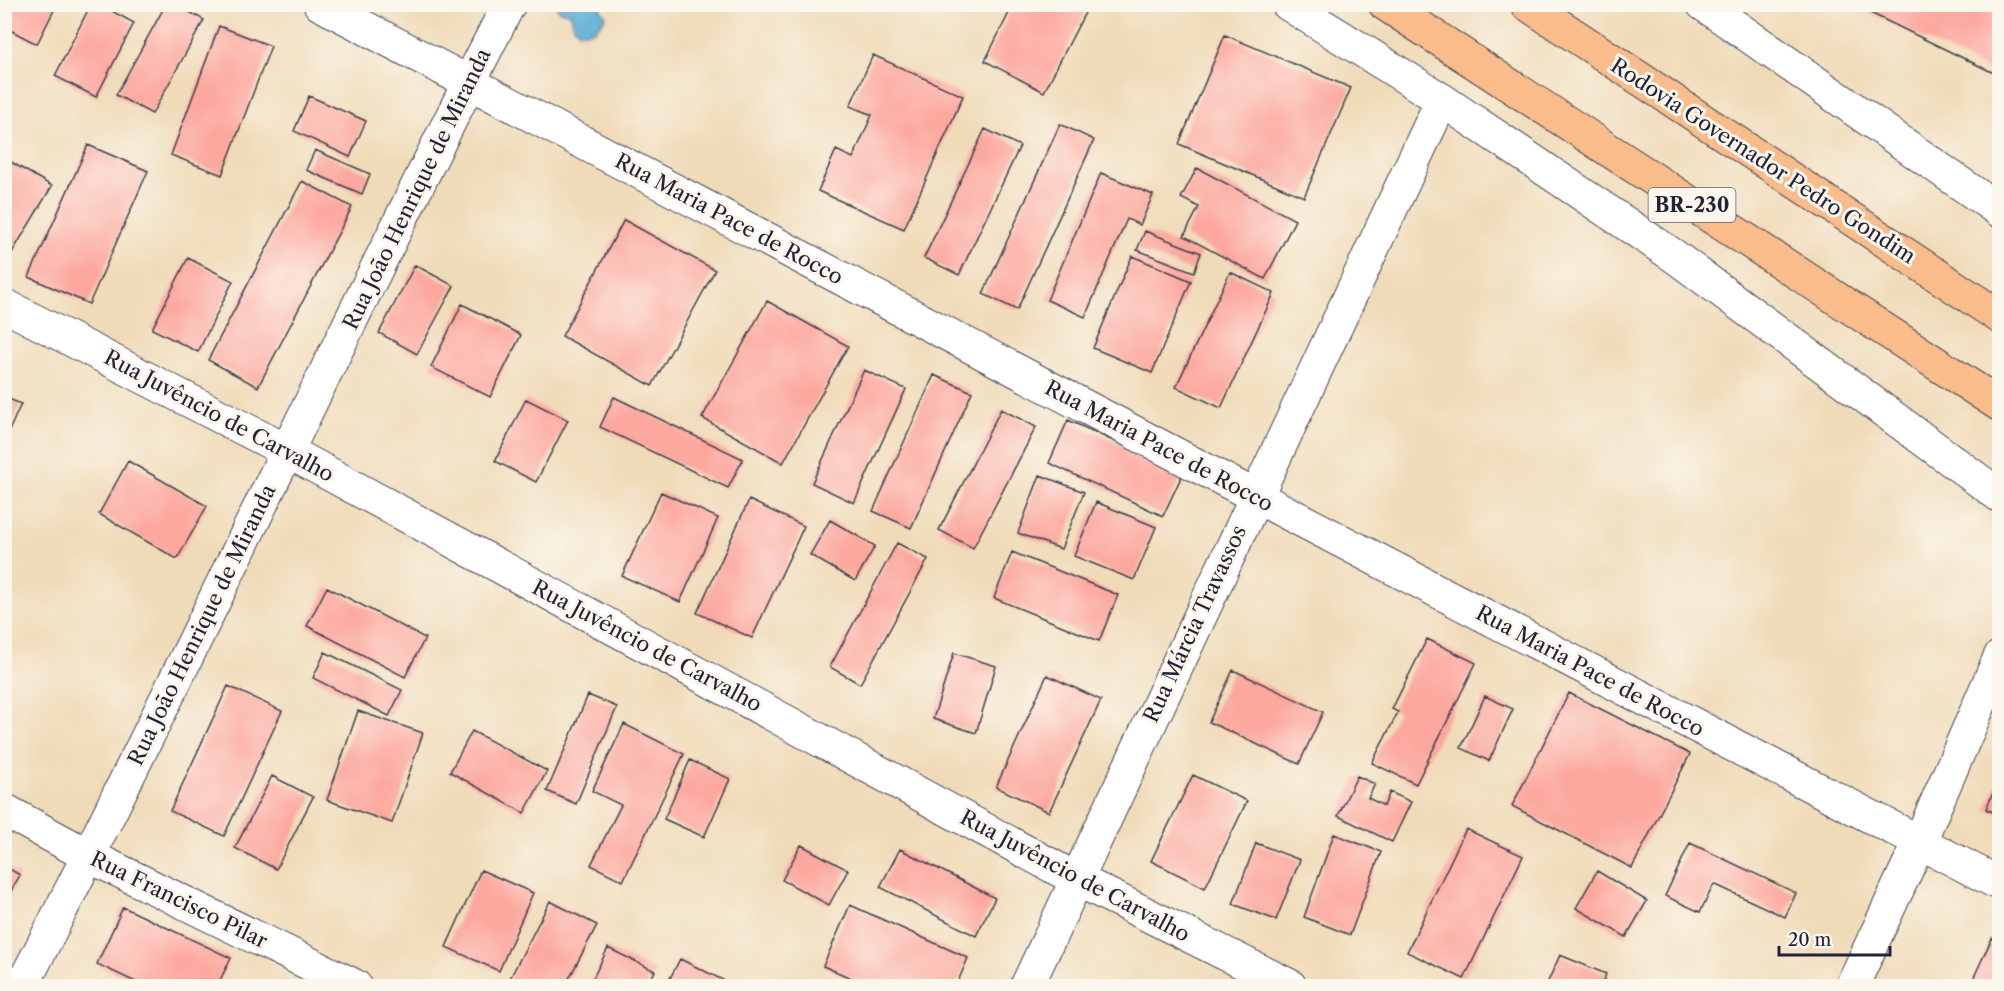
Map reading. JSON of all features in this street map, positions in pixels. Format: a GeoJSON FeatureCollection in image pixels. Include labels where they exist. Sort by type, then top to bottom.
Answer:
{"type":"FeatureCollection","features":[{"type":"Feature","properties":{"kind":"highway","name":"BR-230"},"geometry":{"type":"LineString","coordinates":[[1385,4],[2000,405]]}},
{"type":"Feature","properties":{"kind":"highway","name":"Rodovia Governador Pedro Gondim"},"geometry":{"type":"LineString","coordinates":[[1527,4],[2000,317]]}},
{"type":"Feature","properties":{"kind":"street","name":"Rua Maria Pace de Rocco"},"geometry":{"type":"LineString","coordinates":[[320,4],[1255,496],[2000,884]]}},
{"type":"Feature","properties":{"kind":"street","name":"Rua João Henrique de Miranda"},"geometry":{"type":"LineString","coordinates":[[22,987],[90,855],[509,4]]}},
{"type":"Feature","properties":{"kind":"street"},"geometry":{"type":"LineString","coordinates":[[1288,4],[1442,100],[1674,256],[2000,496]]}},
{"type":"Feature","properties":{"kind":"street"},"geometry":{"type":"LineString","coordinates":[[1703,4],[2000,211]]}},
{"type":"Feature","properties":{"kind":"street","name":"Rua Márcia Travassos"},"geometry":{"type":"LineString","coordinates":[[1027,987],[1442,100]]}},
{"type":"Feature","properties":{"kind":"street","name":"Rua Juvêncio de Carvalho"},"geometry":{"type":"LineString","coordinates":[[4,305],[287,451],[1077,879],[1290,987]]}},
{"type":"Feature","properties":{"kind":"street"},"geometry":{"type":"LineString","coordinates":[[1852,987],[1920,843],[2000,657]]}},
{"type":"Feature","properties":{"kind":"street","name":"Rua Francisco Pilar"},"geometry":{"type":"LineString","coordinates":[[4,810],[355,987]]}},
{"type":"Feature","properties":{"kind":"water"},"geometry":{"type":"Polygon","coordinates":[[[555,5],[597,5],[606,16],[595,29],[579,32],[573,25],[571,14],[560,11],[555,5]]]}},
{"type":"Feature","properties":{"kind":"building"},"geometry":{"type":"Polygon","coordinates":[[[6,4],[57,4],[37,44],[4,27],[6,4]]]}},
{"type":"Feature","properties":{"kind":"building"},"geometry":{"type":"Polygon","coordinates":[[[91,4],[99,4],[134,23],[96,97],[55,76],[91,4]]]}},
{"type":"Feature","properties":{"kind":"building"},"geometry":{"type":"Polygon","coordinates":[[[166,4],[175,4],[204,20],[152,114],[116,95],[166,4]]]}},
{"type":"Feature","properties":{"kind":"building"},"geometry":{"type":"Polygon","coordinates":[[[667,4],[683,4],[680,11],[667,4]]]}},
{"type":"Feature","properties":{"kind":"building"},"geometry":{"type":"Polygon","coordinates":[[[1852,4],[2000,4],[2000,76],[1852,4]]]}},
{"type":"Feature","properties":{"kind":"building"},"geometry":{"type":"Polygon","coordinates":[[[1013,5],[1089,5],[1044,92],[985,61],[1013,5]]]}},
{"type":"Feature","properties":{"kind":"building"},"geometry":{"type":"Polygon","coordinates":[[[219,26],[271,46],[222,175],[171,155],[219,26]]]}},
{"type":"Feature","properties":{"kind":"building"},"geometry":{"type":"Polygon","coordinates":[[[1225,35],[1351,88],[1304,197],[1179,144],[1225,35]]]}},
{"type":"Feature","properties":{"kind":"building"},"geometry":{"type":"Polygon","coordinates":[[[873,55],[963,96],[904,229],[818,191],[836,150],[853,158],[872,115],[850,106],[873,55]]]}},
{"type":"Feature","properties":{"kind":"building"},"geometry":{"type":"Polygon","coordinates":[[[309,96],[366,121],[350,157],[294,131],[309,96]]]}},
{"type":"Feature","properties":{"kind":"building"},"geometry":{"type":"Polygon","coordinates":[[[1060,124],[1094,140],[1017,310],[983,294],[1060,124]]]}},
{"type":"Feature","properties":{"kind":"building"},"geometry":{"type":"Polygon","coordinates":[[[985,129],[1020,146],[959,275],[924,258],[985,129]]]}},
{"type":"Feature","properties":{"kind":"building"},"geometry":{"type":"Polygon","coordinates":[[[88,145],[148,171],[89,304],[29,277],[88,145]]]}},
{"type":"Feature","properties":{"kind":"building"},"geometry":{"type":"Polygon","coordinates":[[[315,150],[370,174],[362,194],[306,170],[315,150]]]}},
{"type":"Feature","properties":{"kind":"building"},"geometry":{"type":"Polygon","coordinates":[[[11,162],[52,186],[4,266],[4,173],[11,162]]]}},
{"type":"Feature","properties":{"kind":"building"},"geometry":{"type":"Polygon","coordinates":[[[1197,168],[1295,220],[1265,279],[1184,236],[1199,207],[1181,198],[1197,168]]]}},
{"type":"Feature","properties":{"kind":"building"},"geometry":{"type":"Polygon","coordinates":[[[1101,173],[1153,195],[1140,225],[1127,219],[1085,317],[1047,300],[1101,173]]]}},
{"type":"Feature","properties":{"kind":"building"},"geometry":{"type":"Polygon","coordinates":[[[302,181],[352,207],[258,387],[208,360],[302,181]]]}},
{"type":"Feature","properties":{"kind":"building"},"geometry":{"type":"Polygon","coordinates":[[[624,220],[715,270],[652,386],[562,336],[624,220]]]}},
{"type":"Feature","properties":{"kind":"building"},"geometry":{"type":"Polygon","coordinates":[[[1145,231],[1201,253],[1194,272],[1137,250],[1145,231]]]}},
{"type":"Feature","properties":{"kind":"building"},"geometry":{"type":"Polygon","coordinates":[[[1132,256],[1191,281],[1152,373],[1093,348],[1132,256]]]}},
{"type":"Feature","properties":{"kind":"building"},"geometry":{"type":"Polygon","coordinates":[[[188,258],[233,281],[198,352],[152,329],[188,258]]]}},
{"type":"Feature","properties":{"kind":"building"},"geometry":{"type":"Polygon","coordinates":[[[415,265],[454,286],[417,354],[379,333],[415,265]]]}},
{"type":"Feature","properties":{"kind":"building"},"geometry":{"type":"Polygon","coordinates":[[[1230,272],[1274,293],[1221,408],[1176,387],[1230,272]]]}},
{"type":"Feature","properties":{"kind":"building"},"geometry":{"type":"Polygon","coordinates":[[[767,301],[848,346],[783,463],[702,418],[767,301]]]}},
{"type":"Feature","properties":{"kind":"building"},"geometry":{"type":"Polygon","coordinates":[[[462,304],[521,335],[490,397],[431,367],[462,304]]]}},
{"type":"Feature","properties":{"kind":"building"},"geometry":{"type":"Polygon","coordinates":[[[864,370],[906,389],[854,503],[812,483],[864,370]]]}},
{"type":"Feature","properties":{"kind":"building"},"geometry":{"type":"Polygon","coordinates":[[[934,375],[972,392],[911,528],[873,511],[934,375]]]}},
{"type":"Feature","properties":{"kind":"building"},"geometry":{"type":"Polygon","coordinates":[[[4,397],[21,404],[4,442],[4,397]]]}},
{"type":"Feature","properties":{"kind":"building"},"geometry":{"type":"Polygon","coordinates":[[[614,397],[743,459],[728,488],[600,427],[614,397]]]}},
{"type":"Feature","properties":{"kind":"building"},"geometry":{"type":"Polygon","coordinates":[[[526,399],[568,420],[536,482],[495,461],[526,399]]]}},
{"type":"Feature","properties":{"kind":"building"},"geometry":{"type":"Polygon","coordinates":[[[1001,409],[1036,427],[973,548],[939,530],[1001,409]]]}},
{"type":"Feature","properties":{"kind":"building"},"geometry":{"type":"Polygon","coordinates":[[[1068,420],[1183,473],[1163,516],[1049,463],[1068,420]]]}},
{"type":"Feature","properties":{"kind":"building"},"geometry":{"type":"Polygon","coordinates":[[[128,461],[207,506],[177,559],[99,514],[128,461]]]}},
{"type":"Feature","properties":{"kind":"building"},"geometry":{"type":"Polygon","coordinates":[[[1040,475],[1084,492],[1061,549],[1018,533],[1040,475]]]}},
{"type":"Feature","properties":{"kind":"building"},"geometry":{"type":"Polygon","coordinates":[[[661,492],[718,518],[680,602],[622,576],[661,492]]]}},
{"type":"Feature","properties":{"kind":"building"},"geometry":{"type":"Polygon","coordinates":[[[749,500],[804,526],[752,638],[697,613],[749,500]]]}},
{"type":"Feature","properties":{"kind":"building"},"geometry":{"type":"Polygon","coordinates":[[[1096,502],[1156,527],[1134,580],[1074,556],[1096,502]]]}},
{"type":"Feature","properties":{"kind":"building"},"geometry":{"type":"Polygon","coordinates":[[[830,520],[875,546],[855,581],[810,555],[830,520]]]}},
{"type":"Feature","properties":{"kind":"building"},"geometry":{"type":"Polygon","coordinates":[[[897,543],[928,559],[860,684],[830,667],[897,543]]]}},
{"type":"Feature","properties":{"kind":"building"},"geometry":{"type":"Polygon","coordinates":[[[1012,552],[1118,595],[1099,641],[994,598],[1012,552]]]}},
{"type":"Feature","properties":{"kind":"building"},"geometry":{"type":"Polygon","coordinates":[[[327,587],[425,638],[405,677],[307,626],[327,587]]]}},
{"type":"Feature","properties":{"kind":"building"},"geometry":{"type":"Polygon","coordinates":[[[1427,639],[1476,663],[1416,784],[1372,763],[1398,712],[1392,709],[1427,639]]]}},
{"type":"Feature","properties":{"kind":"building"},"geometry":{"type":"Polygon","coordinates":[[[325,652],[402,690],[389,716],[313,678],[325,652]]]}},
{"type":"Feature","properties":{"kind":"building"},"geometry":{"type":"Polygon","coordinates":[[[954,653],[996,666],[976,733],[933,719],[954,653]]]}},
{"type":"Feature","properties":{"kind":"building"},"geometry":{"type":"Polygon","coordinates":[[[1233,670],[1323,712],[1299,764],[1209,722],[1233,670]]]}},
{"type":"Feature","properties":{"kind":"building"},"geometry":{"type":"Polygon","coordinates":[[[1047,675],[1101,700],[1049,812],[996,787],[1047,675]]]}},
{"type":"Feature","properties":{"kind":"building"},"geometry":{"type":"Polygon","coordinates":[[[228,686],[282,711],[224,836],[170,811],[228,686]]]}},
{"type":"Feature","properties":{"kind":"building"},"geometry":{"type":"Polygon","coordinates":[[[1569,693],[1690,754],[1632,868],[1512,806],[1569,693]]]}},
{"type":"Feature","properties":{"kind":"building"},"geometry":{"type":"Polygon","coordinates":[[[588,695],[617,707],[576,804],[547,791],[588,695]]]}},
{"type":"Feature","properties":{"kind":"building"},"geometry":{"type":"Polygon","coordinates":[[[1485,696],[1513,709],[1489,761],[1461,748],[1485,696]]]}},
{"type":"Feature","properties":{"kind":"building"},"geometry":{"type":"Polygon","coordinates":[[[358,711],[423,733],[392,823],[327,800],[358,711]]]}},
{"type":"Feature","properties":{"kind":"building"},"geometry":{"type":"Polygon","coordinates":[[[624,724],[684,754],[623,881],[591,865],[621,805],[592,791],[624,724]]]}},
{"type":"Feature","properties":{"kind":"building"},"geometry":{"type":"Polygon","coordinates":[[[472,731],[547,771],[524,813],[450,772],[472,731]]]}},
{"type":"Feature","properties":{"kind":"building"},"geometry":{"type":"Polygon","coordinates":[[[690,760],[730,779],[704,837],[664,819],[690,760]]]}},
{"type":"Feature","properties":{"kind":"building"},"geometry":{"type":"Polygon","coordinates":[[[1193,775],[1247,801],[1205,888],[1151,861],[1193,775]]]}},
{"type":"Feature","properties":{"kind":"building"},"geometry":{"type":"Polygon","coordinates":[[[272,776],[313,797],[276,869],[235,848],[272,776]]]}},
{"type":"Feature","properties":{"kind":"building"},"geometry":{"type":"Polygon","coordinates":[[[1357,776],[1375,784],[1368,798],[1384,806],[1390,792],[1411,802],[1392,842],[1338,816],[1357,776]]]}},
{"type":"Feature","properties":{"kind":"building"},"geometry":{"type":"Polygon","coordinates":[[[2000,777],[2000,815],[1986,809],[2000,777]]]}},
{"type":"Feature","properties":{"kind":"building"},"geometry":{"type":"Polygon","coordinates":[[[1466,829],[1523,856],[1464,979],[1407,952],[1466,829]]]}},
{"type":"Feature","properties":{"kind":"building"},"geometry":{"type":"Polygon","coordinates":[[[1334,834],[1381,852],[1350,935],[1304,917],[1334,834]]]}},
{"type":"Feature","properties":{"kind":"building"},"geometry":{"type":"Polygon","coordinates":[[[1256,843],[1300,860],[1276,920],[1233,904],[1256,843]]]}},
{"type":"Feature","properties":{"kind":"building"},"geometry":{"type":"Polygon","coordinates":[[[1690,843],[1796,893],[1785,917],[1714,884],[1700,912],[1665,896],[1690,843]]]}},
{"type":"Feature","properties":{"kind":"building"},"geometry":{"type":"Polygon","coordinates":[[[801,845],[848,870],[829,905],[782,880],[801,845]]]}},
{"type":"Feature","properties":{"kind":"building"},"geometry":{"type":"Polygon","coordinates":[[[900,849],[995,898],[976,936],[880,887],[900,849]]]}},
{"type":"Feature","properties":{"kind":"building"},"geometry":{"type":"Polygon","coordinates":[[[4,866],[20,875],[4,903],[4,866]]]}},
{"type":"Feature","properties":{"kind":"building"},"geometry":{"type":"Polygon","coordinates":[[[481,870],[533,893],[499,971],[446,947],[481,870]]]}},
{"type":"Feature","properties":{"kind":"building"},"geometry":{"type":"Polygon","coordinates":[[[1597,871],[1647,901],[1626,937],[1576,908],[1597,871]]]}},
{"type":"Feature","properties":{"kind":"building"},"geometry":{"type":"Polygon","coordinates":[[[550,901],[597,925],[565,986],[506,986],[550,901]]]}},
{"type":"Feature","properties":{"kind":"building"},"geometry":{"type":"Polygon","coordinates":[[[850,905],[968,958],[956,986],[870,986],[823,966],[850,905]]]}},
{"type":"Feature","properties":{"kind":"building"},"geometry":{"type":"Polygon","coordinates":[[[123,907],[231,958],[217,986],[144,986],[97,964],[123,907]]]}},
{"type":"Feature","properties":{"kind":"building"},"geometry":{"type":"Polygon","coordinates":[[[1992,938],[2000,942],[2000,986],[1990,986],[1973,979],[1992,938]]]}},
{"type":"Feature","properties":{"kind":"building"},"geometry":{"type":"Polygon","coordinates":[[[608,948],[655,971],[647,986],[589,986],[608,948]]]}},
{"type":"Feature","properties":{"kind":"building"},"geometry":{"type":"Polygon","coordinates":[[[1560,955],[1606,974],[1601,986],[1546,986],[1560,955]]]}},
{"type":"Feature","properties":{"kind":"building"},"geometry":{"type":"Polygon","coordinates":[[[680,959],[723,980],[719,986],[666,986],[680,959]]]}}]}
